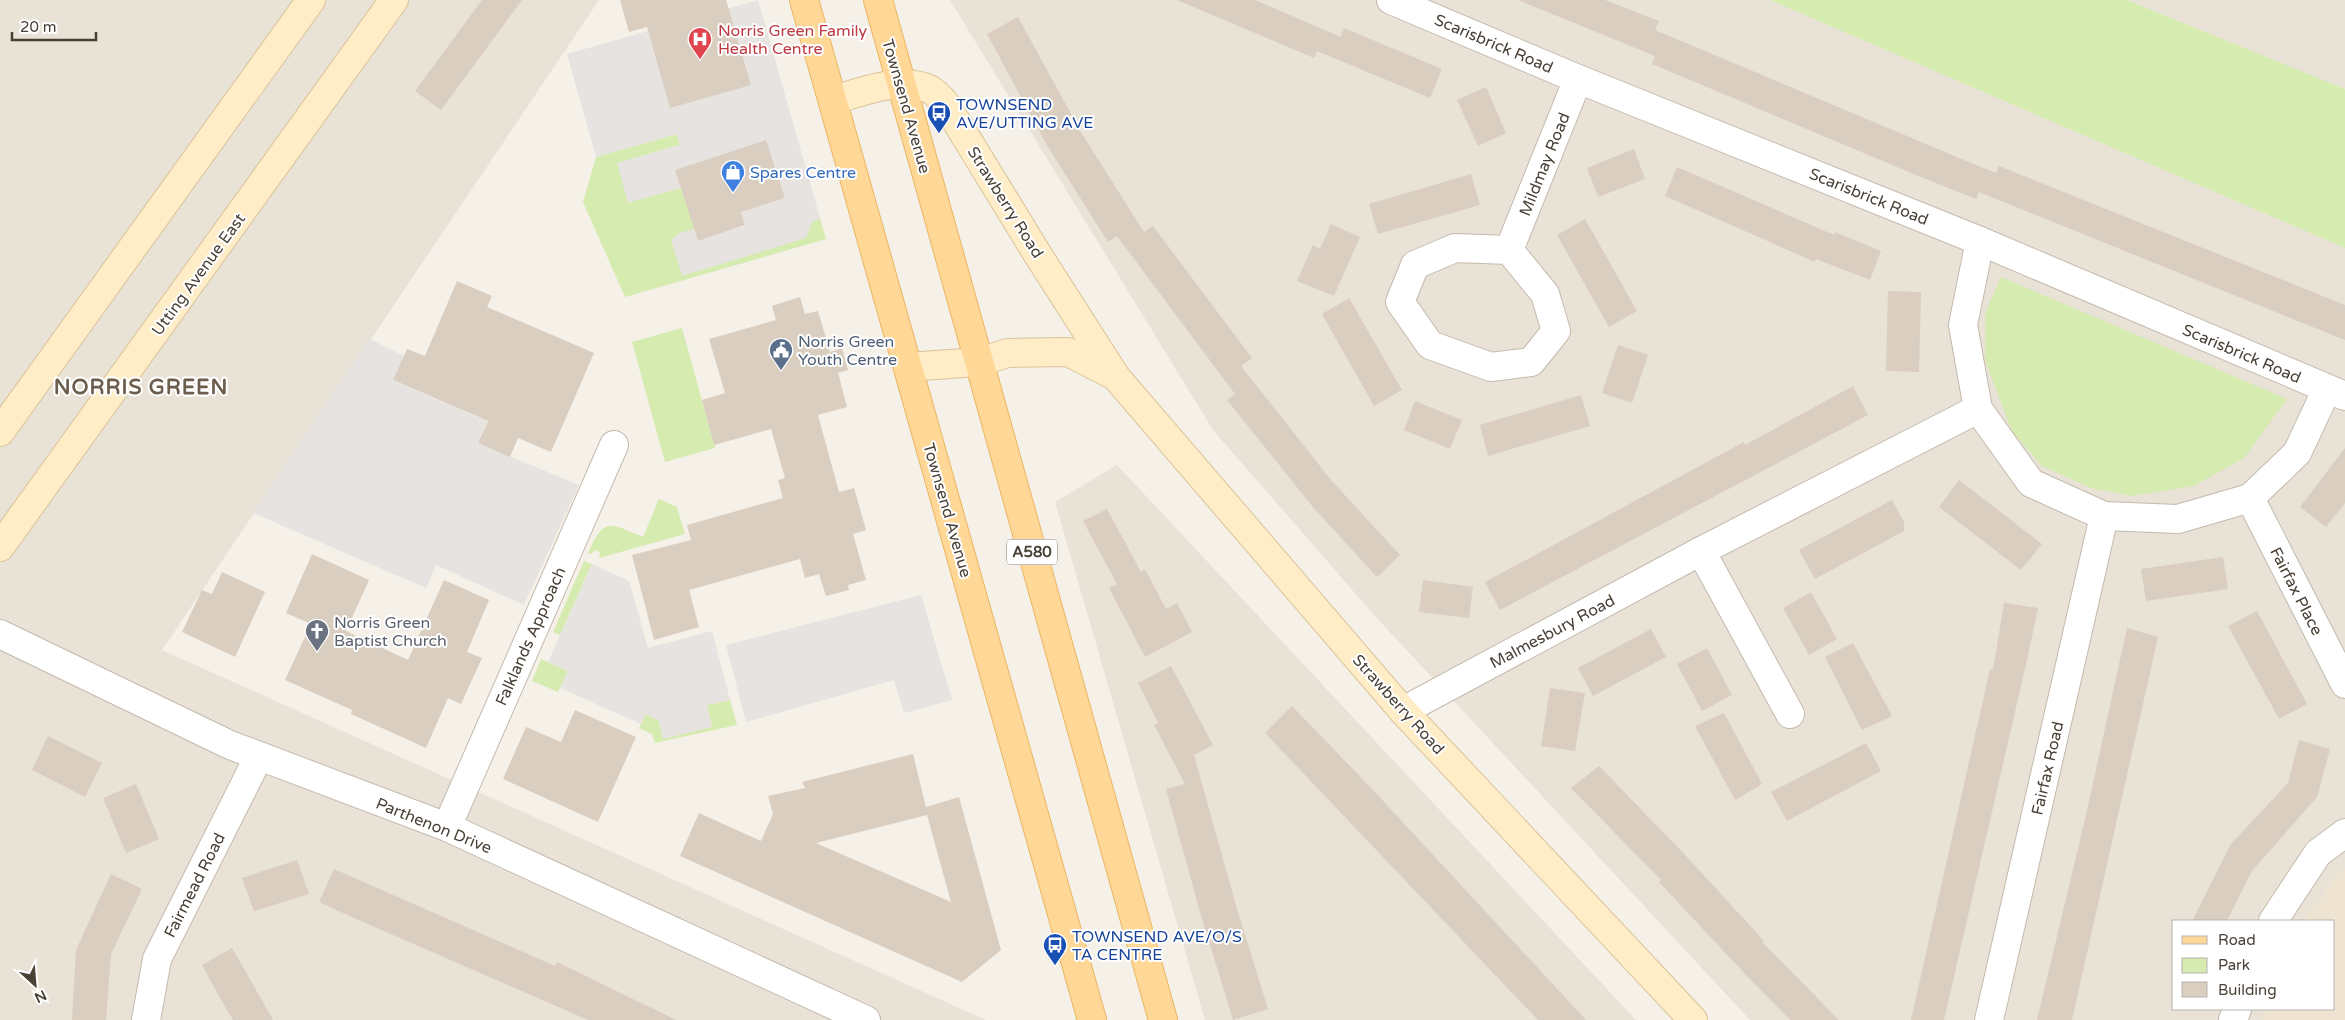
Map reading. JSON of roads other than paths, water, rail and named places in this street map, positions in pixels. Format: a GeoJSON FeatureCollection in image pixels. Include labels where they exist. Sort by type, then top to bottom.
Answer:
{"type":"FeatureCollection","features":[{"type":"Feature","properties":{"kind":"main road"},"geometry":{"type":"LineString","coordinates":[[0,432],[311,0]]}},
{"type":"Feature","properties":{"kind":"main road","name":"Utting Avenue East"},"geometry":{"type":"LineString","coordinates":[[0,547],[394,0]]}},
{"type":"Feature","properties":{"kind":"main road","name":"Townsend Avenue"},"geometry":{"type":"LineString","coordinates":[[804,0],[1092,1020]]}},
{"type":"Feature","properties":{"kind":"main road","name":"Townsend Avenue"},"geometry":{"type":"LineString","coordinates":[[878,0],[1164,1020]]}},
{"type":"Feature","properties":{"kind":"main road","name":"Strawberry Road"},"geometry":{"type":"LineString","coordinates":[[833,100],[900,84],[916,85],[932,91],[945,103],[1038,255],[1116,377],[1403,711],[1693,1020]]}},
{"type":"Feature","properties":{"kind":"main road","name":"Strawberry Road"},"geometry":{"type":"LineString","coordinates":[[908,367],[978,362],[1008,353],[1068,352],[1116,377]]}},
{"type":"Feature","properties":{"kind":"street","name":"Scarisbrick Road"},"geometry":{"type":"LineString","coordinates":[[1391,0],[1578,79],[1980,241],[2336,393]]}},
{"type":"Feature","properties":{"kind":"street","name":"Mildmay Road"},"geometry":{"type":"LineString","coordinates":[[1509,250],[1578,79]]}},
{"type":"Feature","properties":{"kind":"street"},"geometry":{"type":"LineString","coordinates":[[1980,241],[1963,326],[1978,408],[2030,483],[2104,516],[2178,519],[2250,498],[2297,453],[2336,393]]}},
{"type":"Feature","properties":{"kind":"street"},"geometry":{"type":"LineString","coordinates":[[1455,248],[1509,250],[1545,294],[1556,331],[1531,362],[1491,367],[1430,344],[1400,302],[1415,265],[1455,248]]}},
{"type":"Feature","properties":{"kind":"street","name":"Malmesbury Road"},"geometry":{"type":"LineString","coordinates":[[1403,711],[1702,551],[1978,408]]}},
{"type":"Feature","properties":{"kind":"street","name":"Falklands Approach"},"geometry":{"type":"LineString","coordinates":[[447,827],[614,445]]}},
{"type":"Feature","properties":{"kind":"street","name":"Fairfax Place"},"geometry":{"type":"LineString","coordinates":[[2250,498],[2345,684]]}},
{"type":"Feature","properties":{"kind":"street","name":"Fairfax Road"},"geometry":{"type":"LineString","coordinates":[[1989,1020],[2104,516]]}},
{"type":"Feature","properties":{"kind":"street"},"geometry":{"type":"LineString","coordinates":[[1702,551],[1790,714]]}},
{"type":"Feature","properties":{"kind":"street","name":"Parthenon Drive"},"geometry":{"type":"LineString","coordinates":[[0,634],[230,745],[447,827],[866,1020]]}},
{"type":"Feature","properties":{"kind":"street","name":"Fairmead Road"},"geometry":{"type":"LineString","coordinates":[[146,1020],[157,959],[259,756]]}},
{"type":"Feature","properties":{"kind":"street"},"geometry":{"type":"LineString","coordinates":[[2273,920],[2318,853],[2345,833]]}},
{"type":"Feature","properties":{"kind":"place","name":"Norris Green Family Health Centre"},"geometry":{"type":"Point","coordinates":[700,60]}},
{"type":"Feature","properties":{"kind":"place","name":"TOWNSEND AVE/UTTING AVE"},"geometry":{"type":"Point","coordinates":[939,134]}},
{"type":"Feature","properties":{"kind":"place","name":"Spares Centre"},"geometry":{"type":"Point","coordinates":[733,193]}},
{"type":"Feature","properties":{"kind":"place","name":"Norris Green Youth Centre"},"geometry":{"type":"Point","coordinates":[781,371]}},
{"type":"Feature","properties":{"kind":"place","name":"Norris Green Baptist Church"},"geometry":{"type":"Point","coordinates":[317,652]}},
{"type":"Feature","properties":{"kind":"place","name":"TOWNSEND AVE/O/S TA CENTRE"},"geometry":{"type":"Point","coordinates":[1055,966]}},
{"type":"Feature","properties":{"kind":"district","name":"NORRIS GREEN"},"geometry":{"type":"Point","coordinates":[141,387]}}]}
